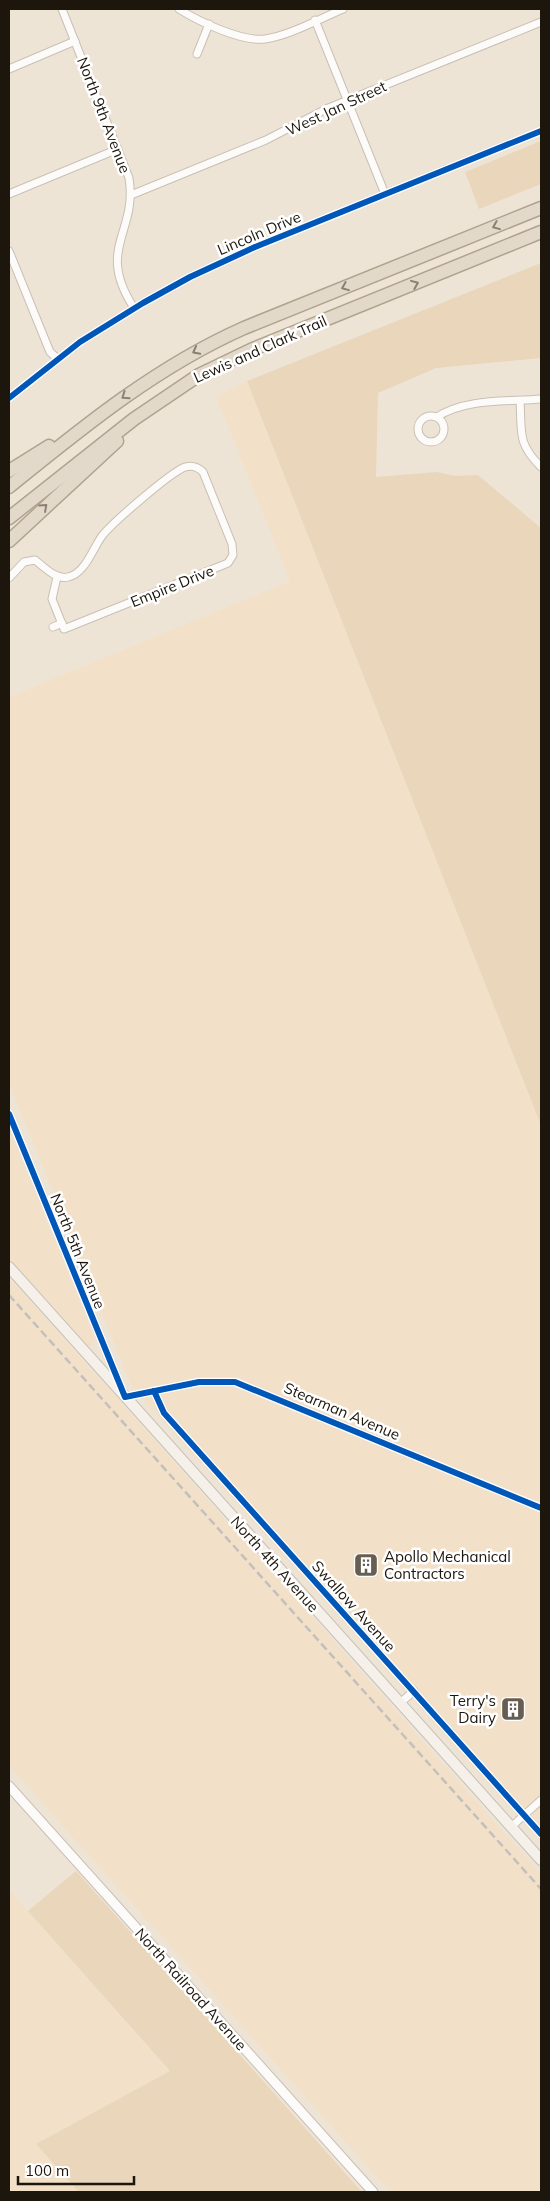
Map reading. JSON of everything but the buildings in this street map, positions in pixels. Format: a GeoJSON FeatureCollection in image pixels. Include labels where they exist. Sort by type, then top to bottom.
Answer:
{"type":"FeatureCollection","features":[{"type":"Feature","properties":{"kind":"highway","name":"Lewis and Clark Trail"},"geometry":{"type":"LineString","coordinates":[[9,487],[97,416],[173,364],[220,339],[541,208]]}},
{"type":"Feature","properties":{"kind":"highway","name":"Lewis and Clark Trail"},"geometry":{"type":"LineString","coordinates":[[9,518],[134,418],[178,388],[253,349],[541,232]]}},
{"type":"Feature","properties":{"kind":"highway"},"geometry":{"type":"LineString","coordinates":[[9,541],[178,388]]}},
{"type":"Feature","properties":{"kind":"highway"},"geometry":{"type":"LineString","coordinates":[[9,471],[97,416]]}},
{"type":"Feature","properties":{"kind":"main road","name":"North 4th Avenue"},"geometry":{"type":"LineString","coordinates":[[9,1267],[541,1860]]}},
{"type":"Feature","properties":{"kind":"street","name":"North 9th Avenue"},"geometry":{"type":"LineString","coordinates":[[62,9],[129,178],[131,195],[118,244],[116,263],[124,291],[134,308]]}},
{"type":"Feature","properties":{"kind":"street"},"geometry":{"type":"LineString","coordinates":[[179,9],[209,24],[246,38],[263,39],[343,9]]}},
{"type":"Feature","properties":{"kind":"street"},"geometry":{"type":"LineString","coordinates":[[316,20],[385,194]]}},
{"type":"Feature","properties":{"kind":"street","name":"West Jan Street"},"geometry":{"type":"LineString","coordinates":[[131,195],[266,140],[311,116],[348,100],[541,22]]}},
{"type":"Feature","properties":{"kind":"street"},"geometry":{"type":"LineString","coordinates":[[197,54],[209,24]]}},
{"type":"Feature","properties":{"kind":"street"},"geometry":{"type":"LineString","coordinates":[[9,69],[75,42]]}},
{"type":"Feature","properties":{"kind":"street","name":"Lincoln Drive"},"geometry":{"type":"LineString","coordinates":[[9,398],[58,359],[134,308],[219,263],[541,131]]}},
{"type":"Feature","properties":{"kind":"street"},"geometry":{"type":"LineString","coordinates":[[9,194],[118,149]]}},
{"type":"Feature","properties":{"kind":"street"},"geometry":{"type":"LineString","coordinates":[[9,250],[50,352],[58,359]]}},
{"type":"Feature","properties":{"kind":"street"},"geometry":{"type":"LineString","coordinates":[[437,417],[446,411],[470,406],[541,399]]}},
{"type":"Feature","properties":{"kind":"street"},"geometry":{"type":"LineString","coordinates":[[520,401],[522,443],[530,456],[541,467]]}},
{"type":"Feature","properties":{"kind":"street","name":"Empire Drive"},"geometry":{"type":"LineString","coordinates":[[57,577],[68,577],[77,573],[103,535],[162,482],[186,467],[195,467],[203,472],[232,544],[231,559],[224,565],[64,629],[62,624]]}},
{"type":"Feature","properties":{"kind":"street"},"geometry":{"type":"LineString","coordinates":[[9,578],[24,562],[35,560],[57,577],[52,599],[62,624],[53,628]]}},
{"type":"Feature","properties":{"kind":"street","name":"North 5th Avenue"},"geometry":{"type":"LineString","coordinates":[[9,1114],[125,1398]]}},
{"type":"Feature","properties":{"kind":"street","name":"Stearman Avenue"},"geometry":{"type":"LineString","coordinates":[[125,1398],[208,1381],[242,1384],[541,1508]]}},
{"type":"Feature","properties":{"kind":"street","name":"Swallow Avenue"},"geometry":{"type":"LineString","coordinates":[[154,1391],[164,1413],[541,1834]]}},
{"type":"Feature","properties":{"kind":"street"},"geometry":{"type":"LineString","coordinates":[[400,1704],[414,1691]]}},
{"type":"Feature","properties":{"kind":"street","name":"North Railroad Avenue"},"geometry":{"type":"LineString","coordinates":[[9,1788],[373,2192]]}},
{"type":"Feature","properties":{"kind":"street"},"geometry":{"type":"LineString","coordinates":[[511,1827],[541,1800]]}},
{"type":"Feature","properties":{"kind":"shaded area"},"geometry":{"type":"Polygon","coordinates":[[[541,141],[541,184],[479,209],[465,172],[541,141]]]}},
{"type":"Feature","properties":{"kind":"shaded area"},"geometry":{"type":"Polygon","coordinates":[[[541,263],[541,358],[436,368],[378,393],[376,477],[437,472],[455,476],[478,475],[541,528],[541,1125],[247,381],[541,263]]]}},
{"type":"Feature","properties":{"kind":"shaded area"},"geometry":{"type":"Polygon","coordinates":[[[247,381],[541,1125],[541,1843],[132,1387],[9,1084],[9,697],[290,581],[216,397],[247,381]]]}},
{"type":"Feature","properties":{"kind":"shaded area"},"geometry":{"type":"Polygon","coordinates":[[[9,1128],[95,1339],[92,1346],[85,1346],[9,1261],[9,1128]]]}},
{"type":"Feature","properties":{"kind":"shaded area"},"geometry":{"type":"Polygon","coordinates":[[[9,1277],[541,1874],[541,2192],[390,2192],[9,1766],[9,1277]]]}},
{"type":"Feature","properties":{"kind":"shaded area"},"geometry":{"type":"Polygon","coordinates":[[[76,1871],[362,2192],[79,2192],[36,2144],[170,2071],[28,1911],[76,1871]]]}},
{"type":"Feature","properties":{"kind":"shaded area"},"geometry":{"type":"Polygon","coordinates":[[[9,1890],[170,2072],[36,2144],[79,2192],[9,2192],[9,1890]]]}},
{"type":"Feature","properties":{"kind":"railway"},"geometry":{"type":"LineString","coordinates":[[9,1295],[541,1889]]}},
{"type":"Feature","properties":{"kind":"cycle path"},"geometry":{"type":"LineString","coordinates":[[9,398],[80,342],[143,303],[190,277],[255,247],[541,131]]}},
{"type":"Feature","properties":{"kind":"cycle path"},"geometry":{"type":"LineString","coordinates":[[9,1114],[125,1397],[199,1382],[235,1382],[541,1508]]}},
{"type":"Feature","properties":{"kind":"cycle path"},"geometry":{"type":"LineString","coordinates":[[154,1391],[164,1413],[541,1834]]}},
{"type":"Feature","properties":{"kind":"place","name":"Apollo Mechanical Contractors"},"geometry":{"type":"Point","coordinates":[366,1565]}},
{"type":"Feature","properties":{"kind":"place","name":"Terry's Dairy"},"geometry":{"type":"Point","coordinates":[513,1709]}}]}
